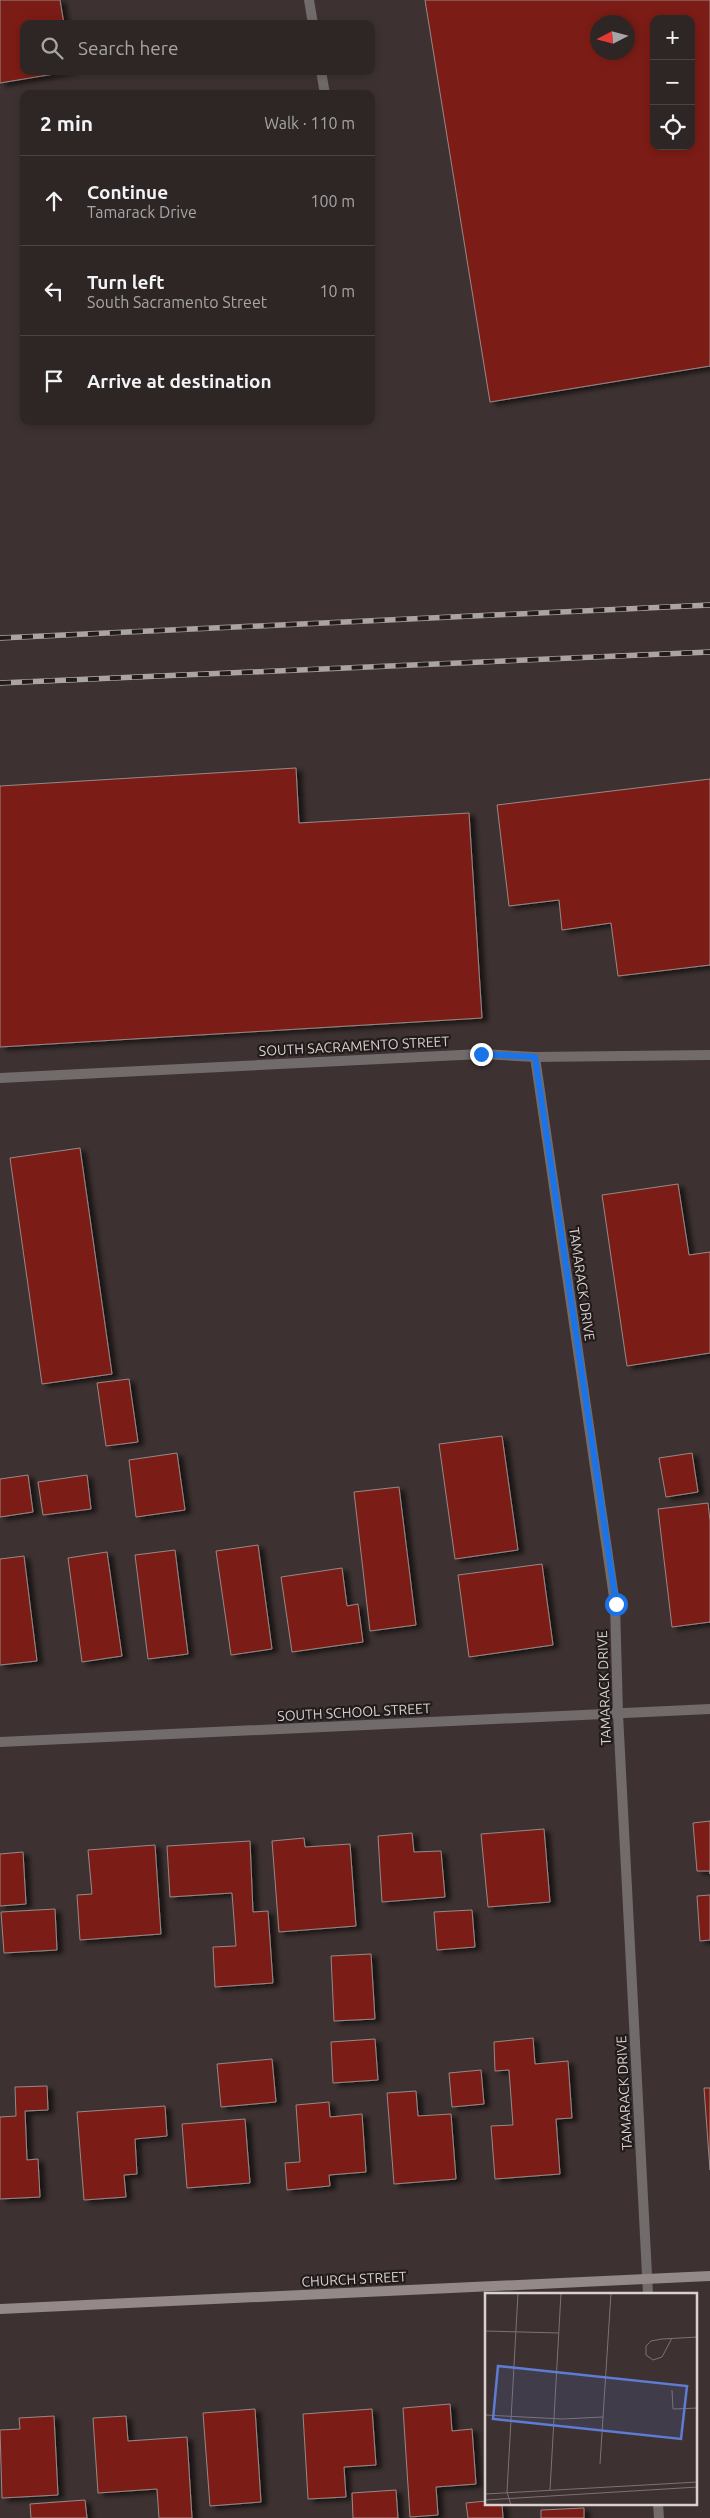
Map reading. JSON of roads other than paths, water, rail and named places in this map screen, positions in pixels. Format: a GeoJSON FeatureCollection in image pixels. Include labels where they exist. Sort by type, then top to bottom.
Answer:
{"type":"FeatureCollection","features":[{"type":"Feature","properties":{"kind":"street"},"geometry":{"type":"LineString","coordinates":[[309,0],[312,20]]}},
{"type":"Feature","properties":{"kind":"street"},"geometry":{"type":"LineString","coordinates":[[322,75],[324,90]]}},
{"type":"Feature","properties":{"kind":"street","name":"SOUTH SACRAMENTO STREET"},"geometry":{"type":"LineString","coordinates":[[0,1078],[481,1054],[535,1057],[710,1055]]}},
{"type":"Feature","properties":{"kind":"street","name":"TAMARACK DRIVE"},"geometry":{"type":"LineString","coordinates":[[535,1057],[616,1604],[618,1714],[648,2293]]}},
{"type":"Feature","properties":{"kind":"street","name":"SOUTH SCHOOL STREET"},"geometry":{"type":"LineString","coordinates":[[0,1742],[710,1710]]}},
{"type":"Feature","properties":{"kind":"street","name":"CHURCH STREET"},"geometry":{"type":"LineString","coordinates":[[0,2309],[710,2276]]}},
{"type":"Feature","properties":{"kind":"railway"},"geometry":{"type":"LineString","coordinates":[[0,638],[710,605]]}},
{"type":"Feature","properties":{"kind":"railway"},"geometry":{"type":"LineString","coordinates":[[0,683],[710,652]]}}]}
